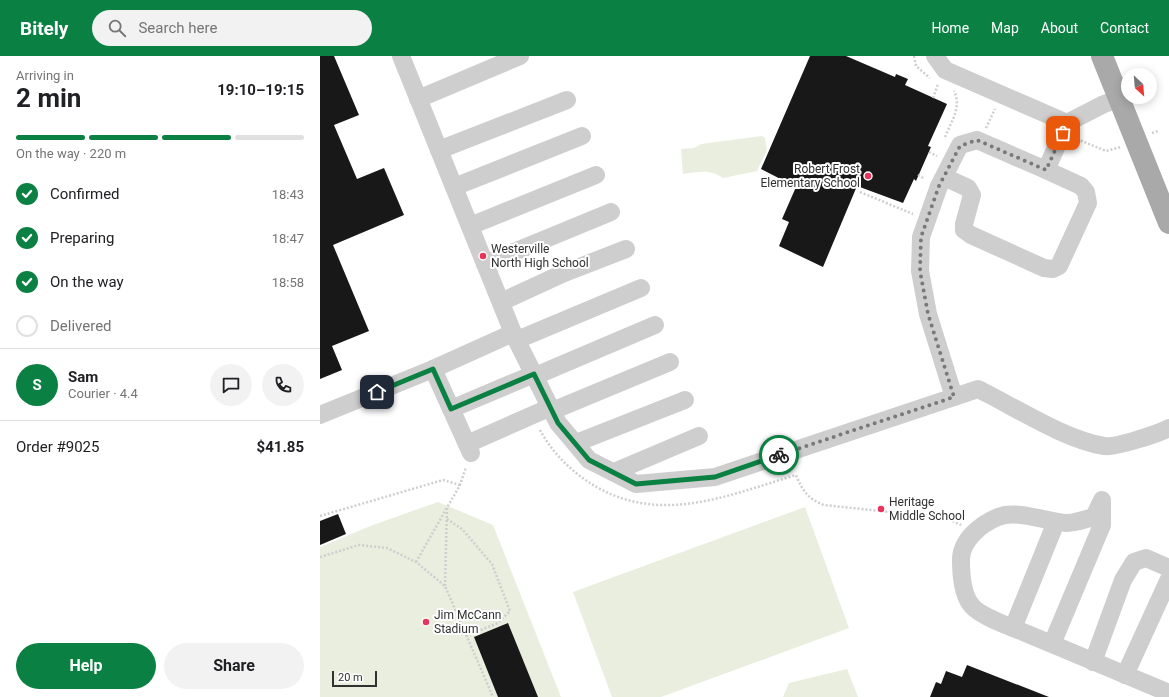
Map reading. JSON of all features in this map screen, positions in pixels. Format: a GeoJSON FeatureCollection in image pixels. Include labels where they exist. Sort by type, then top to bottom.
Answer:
{"type":"FeatureCollection","features":[{"type":"Feature","properties":{"kind":"main road"},"geometry":{"type":"LineString","coordinates":[[1102,56],[1169,223]]}},
{"type":"Feature","properties":{"kind":"lane"},"geometry":{"type":"LineString","coordinates":[[418,99],[520,56]]}},
{"type":"Feature","properties":{"kind":"lane"},"geometry":{"type":"LineString","coordinates":[[935,56],[945,70],[1067,123]]}},
{"type":"Feature","properties":{"kind":"lane"},"geometry":{"type":"LineString","coordinates":[[408,58],[418,99],[501,302],[515,336],[558,423],[589,460],[636,484],[715,477],[978,389],[1068,435],[1106,447],[1154,435],[1169,428]]}},
{"type":"Feature","properties":{"kind":"lane"},"geometry":{"type":"LineString","coordinates":[[1046,170],[1067,123],[1104,104],[1119,99]]}},
{"type":"Feature","properties":{"kind":"lane"},"geometry":{"type":"LineString","coordinates":[[439,150],[567,100]]}},
{"type":"Feature","properties":{"kind":"lane"},"geometry":{"type":"LineString","coordinates":[[454,187],[582,136]]}},
{"type":"Feature","properties":{"kind":"lane"},"geometry":{"type":"LineString","coordinates":[[944,177],[968,188],[972,195],[964,224],[964,230],[971,235],[1044,268],[1053,269],[1059,266],[1088,203],[1086,192],[1080,186],[1046,170],[977,140],[960,146],[944,177],[921,237],[920,271],[928,314],[954,397]]}},
{"type":"Feature","properties":{"kind":"lane"},"geometry":{"type":"LineString","coordinates":[[470,226],[596,175]]}},
{"type":"Feature","properties":{"kind":"lane"},"geometry":{"type":"LineString","coordinates":[[486,264],[611,212]]}},
{"type":"Feature","properties":{"kind":"lane"},"geometry":{"type":"LineString","coordinates":[[501,302],[564,273],[626,249]]}},
{"type":"Feature","properties":{"kind":"lane"},"geometry":{"type":"LineString","coordinates":[[320,415],[515,336],[641,288]]}},
{"type":"Feature","properties":{"kind":"lane"},"geometry":{"type":"LineString","coordinates":[[451,409],[656,325]]}},
{"type":"Feature","properties":{"kind":"lane"},"geometry":{"type":"LineString","coordinates":[[433,369],[469,449],[551,409],[670,362]]}},
{"type":"Feature","properties":{"kind":"lane"},"geometry":{"type":"LineString","coordinates":[[576,443],[685,400]]}},
{"type":"Feature","properties":{"kind":"lane"},"geometry":{"type":"LineString","coordinates":[[614,472],[699,436]]}},
{"type":"Feature","properties":{"kind":"lane"},"geometry":{"type":"LineString","coordinates":[[1052,644],[1102,525],[1102,500],[1094,517],[1069,523],[1018,515],[1000,516],[980,527],[969,539],[961,555],[961,580],[972,606],[990,618],[1093,662],[1169,692]]}},
{"type":"Feature","properties":{"kind":"lane"},"geometry":{"type":"LineString","coordinates":[[1013,628],[1056,522]]}},
{"type":"Feature","properties":{"kind":"lane"},"geometry":{"type":"LineString","coordinates":[[1093,662],[1123,580],[1134,562],[1146,558],[1169,568]]}},
{"type":"Feature","properties":{"kind":"lane"},"geometry":{"type":"LineString","coordinates":[[1125,675],[1169,579]]}},
{"type":"Feature","properties":{"kind":"path"},"geometry":{"type":"LineString","coordinates":[[933,98],[939,82]]}},
{"type":"Feature","properties":{"kind":"path"},"geometry":{"type":"LineString","coordinates":[[989,122],[996,107]]}},
{"type":"Feature","properties":{"kind":"path"},"geometry":{"type":"LineString","coordinates":[[929,152],[937,156]]}},
{"type":"Feature","properties":{"kind":"path"},"geometry":{"type":"LineString","coordinates":[[918,175],[926,179]]}},
{"type":"Feature","properties":{"kind":"path"},"geometry":{"type":"LineString","coordinates":[[860,192],[912,214]]}},
{"type":"Feature","properties":{"kind":"path"},"geometry":{"type":"LineString","coordinates":[[542,434],[557,454],[579,475],[605,492],[635,503],[661,506],[697,504],[796,475],[804,492],[813,500],[824,505],[946,518],[955,521],[964,528]]}},
{"type":"Feature","properties":{"kind":"path"},"geometry":{"type":"LineString","coordinates":[[416,562],[460,485],[469,449]]}},
{"type":"Feature","properties":{"kind":"path"},"geometry":{"type":"LineString","coordinates":[[320,516],[443,480],[460,485]]}},
{"type":"Feature","properties":{"kind":"path"},"geometry":{"type":"LineString","coordinates":[[447,507],[445,586],[493,697]]}},
{"type":"Feature","properties":{"kind":"path"},"geometry":{"type":"LineString","coordinates":[[447,519],[462,529],[492,564],[510,611],[498,623],[466,636]]}},
{"type":"Feature","properties":{"kind":"path"},"geometry":{"type":"LineString","coordinates":[[320,557],[359,545],[387,548],[416,562],[445,586]]}},
{"type":"Feature","properties":{"kind":"shaded area"},"geometry":{"type":"Polygon","coordinates":[[[762,136],[765,138],[767,150],[757,171],[723,178],[709,172],[683,174],[681,149],[694,148],[701,144],[762,136]]]}},
{"type":"Feature","properties":{"kind":"shaded area","name":"Jim McCann Stadium"},"geometry":{"type":"Polygon","coordinates":[[[438,502],[493,525],[561,697],[320,697],[320,547],[373,525],[438,502]]]}},
{"type":"Feature","properties":{"kind":"shaded area"},"geometry":{"type":"Polygon","coordinates":[[[805,507],[849,628],[661,697],[612,697],[573,592],[805,507]]]}},
{"type":"Feature","properties":{"kind":"shaded area"},"geometry":{"type":"Polygon","coordinates":[[[847,669],[858,697],[783,697],[789,683],[847,669]]]}},
{"type":"Feature","properties":{"kind":"building"},"geometry":{"type":"Polygon","coordinates":[[[320,56],[334,56],[359,115],[334,125],[357,179],[384,168],[404,215],[333,245],[369,331],[332,346],[342,370],[320,379],[320,56]]]}},
{"type":"Feature","properties":{"kind":"building","name":"Robert Frost Elementary School"},"geometry":{"type":"Polygon","coordinates":[[[810,56],[846,56],[895,77],[896,74],[908,79],[905,85],[947,104],[928,146],[931,147],[916,181],[914,179],[903,203],[857,186],[823,267],[779,246],[789,222],[782,219],[796,187],[761,169],[810,56]]]}},
{"type":"Feature","properties":{"kind":"building"},"geometry":{"type":"Polygon","coordinates":[[[338,514],[346,534],[320,545],[320,521],[338,514]]]}},
{"type":"Feature","properties":{"kind":"building"},"geometry":{"type":"Polygon","coordinates":[[[508,623],[538,697],[498,697],[474,637],[508,623]]]}},
{"type":"Feature","properties":{"kind":"building"},"geometry":{"type":"Polygon","coordinates":[[[967,665],[1049,697],[930,697],[936,682],[941,684],[946,671],[962,677],[967,665]]]}},
{"type":"Feature","properties":{"kind":"way so far"},"geometry":{"type":"LineString","coordinates":[[779,455],[954,397],[928,314],[923,294],[920,271],[921,237],[939,186],[960,146],[977,140],[1046,170],[1063,133]]}},
{"type":"Feature","properties":{"kind":"place","name":"Robert Frost Elementary School"},"geometry":{"type":"Point","coordinates":[868,176]}},
{"type":"Feature","properties":{"kind":"place","name":"Westerville North High School"},"geometry":{"type":"Point","coordinates":[483,256]}},
{"type":"Feature","properties":{"kind":"place","name":"Heritage Middle School"},"geometry":{"type":"Point","coordinates":[881,509]}},
{"type":"Feature","properties":{"kind":"place","name":"Jim McCann Stadium"},"geometry":{"type":"Point","coordinates":[426,622]}},
{"type":"Feature","properties":{"kind":"route"},"geometry":{"type":"LineString","coordinates":[[377,392],[433,369],[451,409],[534,374],[558,423],[589,460],[636,484],[715,477],[779,455]]}}]}
